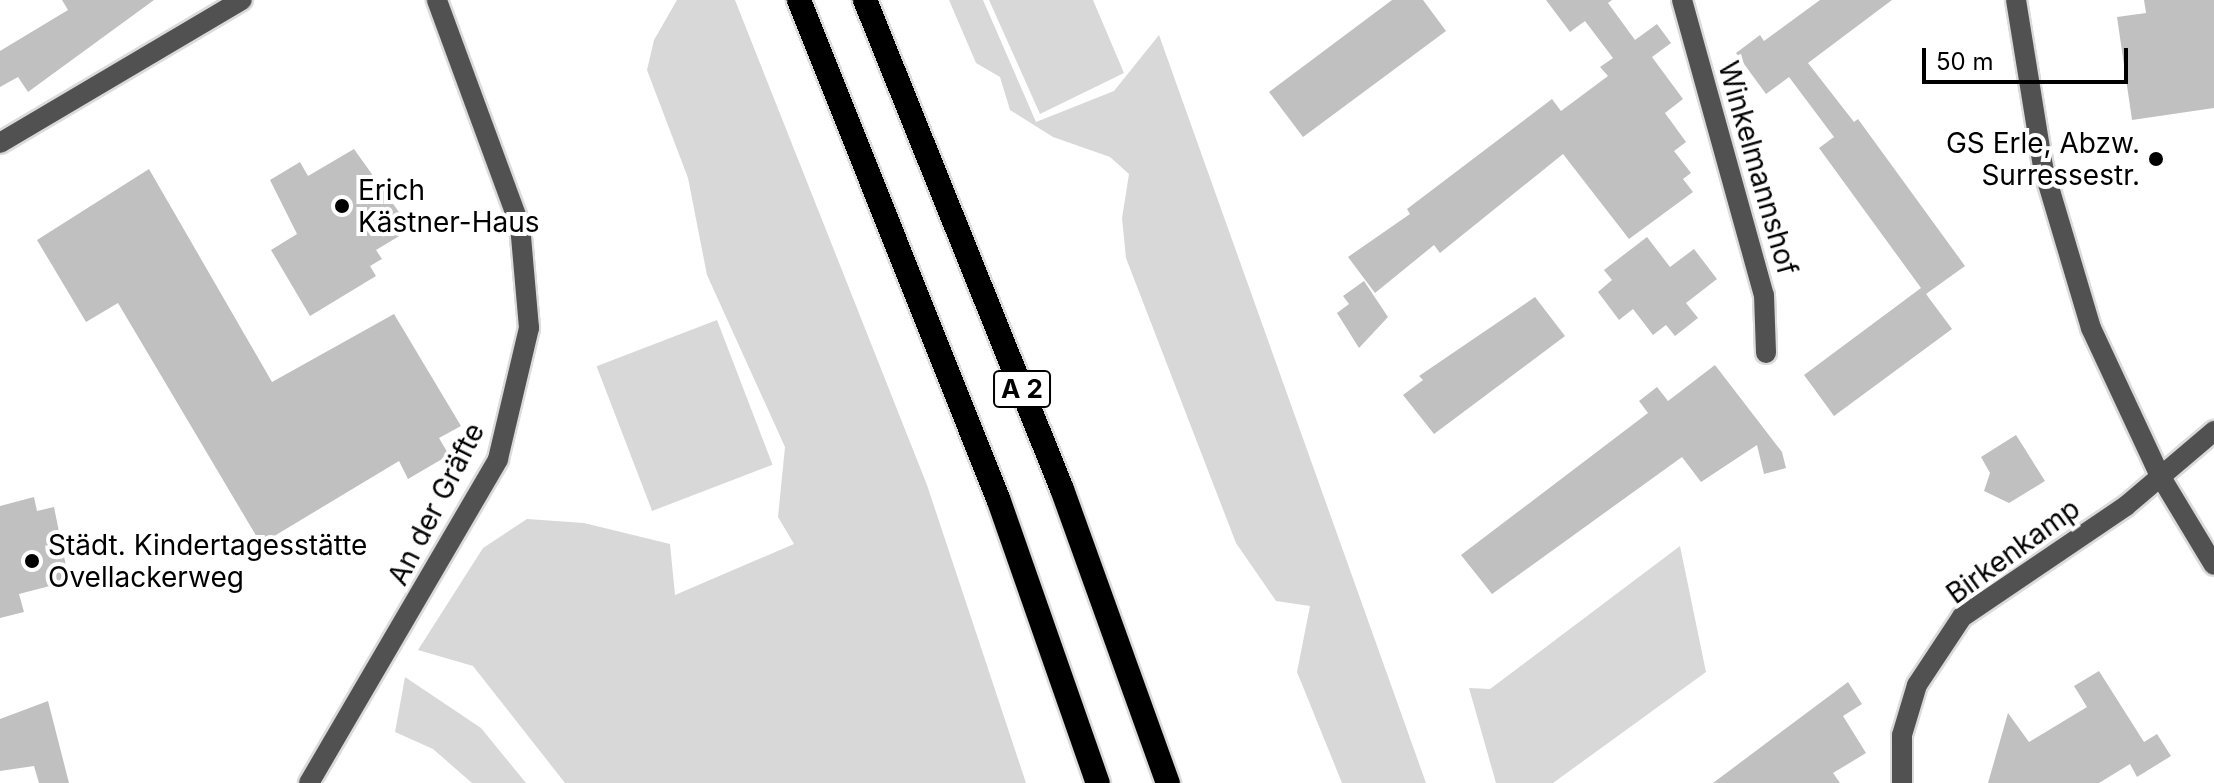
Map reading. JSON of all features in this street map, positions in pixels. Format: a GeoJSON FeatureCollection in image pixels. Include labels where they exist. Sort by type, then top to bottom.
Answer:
{"type":"FeatureCollection","features":[{"type":"Feature","properties":{"kind":"highway","name":"A 2"},"geometry":{"type":"LineString","coordinates":[[799,0],[999,501],[1098,783]]}},
{"type":"Feature","properties":{"kind":"highway","name":"A 2"},"geometry":{"type":"LineString","coordinates":[[865,0],[1062,489],[1168,783]]}},
{"type":"Feature","properties":{"kind":"street"},"geometry":{"type":"LineString","coordinates":[[0,143],[242,0]]}},
{"type":"Feature","properties":{"kind":"street","name":"An der Gräfte"},"geometry":{"type":"LineString","coordinates":[[309,783],[498,459],[529,328],[520,226],[437,0]]}},
{"type":"Feature","properties":{"kind":"street","name":"Winkelmannshof"},"geometry":{"type":"LineString","coordinates":[[1682,0],[1764,295],[1766,353]]}},
{"type":"Feature","properties":{"kind":"street"},"geometry":{"type":"LineString","coordinates":[[2016,0],[2043,167],[2091,328],[2159,474],[2214,565]]}},
{"type":"Feature","properties":{"kind":"street","name":"Birkenkamp"},"geometry":{"type":"LineString","coordinates":[[1902,783],[1902,735],[1917,685],[1962,617],[2126,506],[2159,474],[2214,431]]}},
{"type":"Feature","properties":{"kind":"shaded area"},"geometry":{"type":"Polygon","coordinates":[[[677,0],[735,0],[927,485],[1026,783],[565,783],[473,666],[418,650],[483,548],[527,519],[584,523],[670,544],[675,595],[794,544],[778,517],[785,447],[707,275],[688,178],[647,70],[654,40],[677,0]]]}},
{"type":"Feature","properties":{"kind":"shaded area"},"geometry":{"type":"Polygon","coordinates":[[[949,0],[983,0],[1036,122],[1114,91],[1159,35],[1426,783],[1342,783],[1297,672],[1310,606],[1276,601],[1236,543],[1126,258],[1122,218],[1129,174],[1110,157],[1053,137],[1010,110],[1000,77],[976,63],[949,0]]]}},
{"type":"Feature","properties":{"kind":"shaded area"},"geometry":{"type":"Polygon","coordinates":[[[989,0],[1093,0],[1124,73],[1040,114],[989,0]]]}},
{"type":"Feature","properties":{"kind":"shaded area"},"geometry":{"type":"Polygon","coordinates":[[[717,320],[773,465],[652,511],[597,366],[717,320]]]}},
{"type":"Feature","properties":{"kind":"shaded area"},"geometry":{"type":"Polygon","coordinates":[[[1680,546],[1706,672],[1553,783],[1496,783],[1469,688],[1490,689],[1680,546]]]}},
{"type":"Feature","properties":{"kind":"shaded area"},"geometry":{"type":"Polygon","coordinates":[[[405,677],[481,728],[526,783],[472,783],[433,749],[395,732],[405,677]]]}},
{"type":"Feature","properties":{"kind":"building"},"geometry":{"type":"Polygon","coordinates":[[[62,0],[154,0],[28,92],[18,77],[0,87],[0,51],[68,10],[62,0]]]}},
{"type":"Feature","properties":{"kind":"building"},"geometry":{"type":"Polygon","coordinates":[[[1392,0],[1423,0],[1446,31],[1303,137],[1269,92],[1392,0]]]}},
{"type":"Feature","properties":{"kind":"building"},"geometry":{"type":"Polygon","coordinates":[[[1546,0],[1612,0],[1608,3],[1635,40],[1657,24],[1671,43],[1652,57],[1683,99],[1665,113],[1686,142],[1674,151],[1691,173],[1683,179],[1693,192],[1629,239],[1563,154],[1440,253],[1434,245],[1375,293],[1348,257],[1410,214],[1407,209],[1552,99],[1561,111],[1608,76],[1600,67],[1613,58],[1585,21],[1570,32],[1546,0]]]}},
{"type":"Feature","properties":{"kind":"building"},"geometry":{"type":"Polygon","coordinates":[[[1820,0],[1892,0],[1808,63],[1854,122],[1858,119],[1965,266],[1926,294],[1952,329],[1834,416],[1804,375],[1921,288],[1819,148],[1834,137],[1789,77],[1766,94],[1736,53],[1760,35],[1764,41],[1820,0]]]}},
{"type":"Feature","properties":{"kind":"building"},"geometry":{"type":"Polygon","coordinates":[[[2144,0],[2214,0],[2214,108],[2132,120],[2117,17],[2146,13],[2144,0]]]}},
{"type":"Feature","properties":{"kind":"building"},"geometry":{"type":"Polygon","coordinates":[[[354,149],[411,229],[376,250],[382,259],[370,266],[376,276],[310,316],[271,250],[297,234],[270,180],[300,162],[308,176],[354,149]]]}},
{"type":"Feature","properties":{"kind":"building"},"geometry":{"type":"Polygon","coordinates":[[[149,169],[272,382],[394,314],[461,426],[439,438],[449,455],[408,479],[399,461],[261,544],[118,303],[86,322],[37,240],[149,169]]]}},
{"type":"Feature","properties":{"kind":"building"},"geometry":{"type":"Polygon","coordinates":[[[1647,237],[1670,267],[1694,249],[1717,279],[1686,303],[1698,318],[1675,336],[1666,325],[1653,335],[1633,309],[1619,320],[1598,292],[1612,280],[1604,270],[1647,237]]]}},
{"type":"Feature","properties":{"kind":"building"},"geometry":{"type":"Polygon","coordinates":[[[1364,281],[1388,317],[1359,348],[1337,313],[1349,304],[1343,296],[1364,281]]]}},
{"type":"Feature","properties":{"kind":"building"},"geometry":{"type":"Polygon","coordinates":[[[1535,297],[1565,336],[1434,434],[1403,395],[1423,380],[1419,376],[1535,297]]]}},
{"type":"Feature","properties":{"kind":"building"},"geometry":{"type":"Polygon","coordinates":[[[1715,365],[1782,452],[1786,468],[1764,474],[1757,445],[1701,482],[1682,457],[1492,594],[1461,555],[1648,413],[1639,401],[1657,387],[1668,401],[1715,365]]]}},
{"type":"Feature","properties":{"kind":"building"},"geometry":{"type":"Polygon","coordinates":[[[2016,435],[2045,481],[2009,503],[1984,491],[1990,473],[1981,457],[2016,435]]]}},
{"type":"Feature","properties":{"kind":"building","name":"Städt. Kindertagesstätte Ovellackerweg"},"geometry":{"type":"Polygon","coordinates":[[[34,497],[37,511],[54,507],[69,581],[19,594],[24,612],[0,618],[0,506],[34,497]]]}},
{"type":"Feature","properties":{"kind":"building"},"geometry":{"type":"Polygon","coordinates":[[[2099,671],[2144,742],[2157,734],[2171,756],[2137,777],[2130,764],[2099,783],[1988,783],[2008,713],[2029,742],[2087,707],[2074,686],[2099,671]]]}},
{"type":"Feature","properties":{"kind":"building"},"geometry":{"type":"Polygon","coordinates":[[[1848,682],[1862,704],[1843,716],[1866,753],[1833,773],[1840,783],[1713,783],[1848,682]]]}},
{"type":"Feature","properties":{"kind":"building"},"geometry":{"type":"Polygon","coordinates":[[[48,701],[69,783],[39,783],[34,766],[0,771],[0,719],[48,701]]]}},
{"type":"Feature","properties":{"kind":"place","name":"GS Erle, Abzw. Surressestr."},"geometry":{"type":"Point","coordinates":[2156,159]}},
{"type":"Feature","properties":{"kind":"place","name":"Erich Kästner-Haus"},"geometry":{"type":"Point","coordinates":[342,206]}},
{"type":"Feature","properties":{"kind":"place","name":"Städt. Kindertagesstätte Ovellackerweg"},"geometry":{"type":"Point","coordinates":[32,561]}}]}
